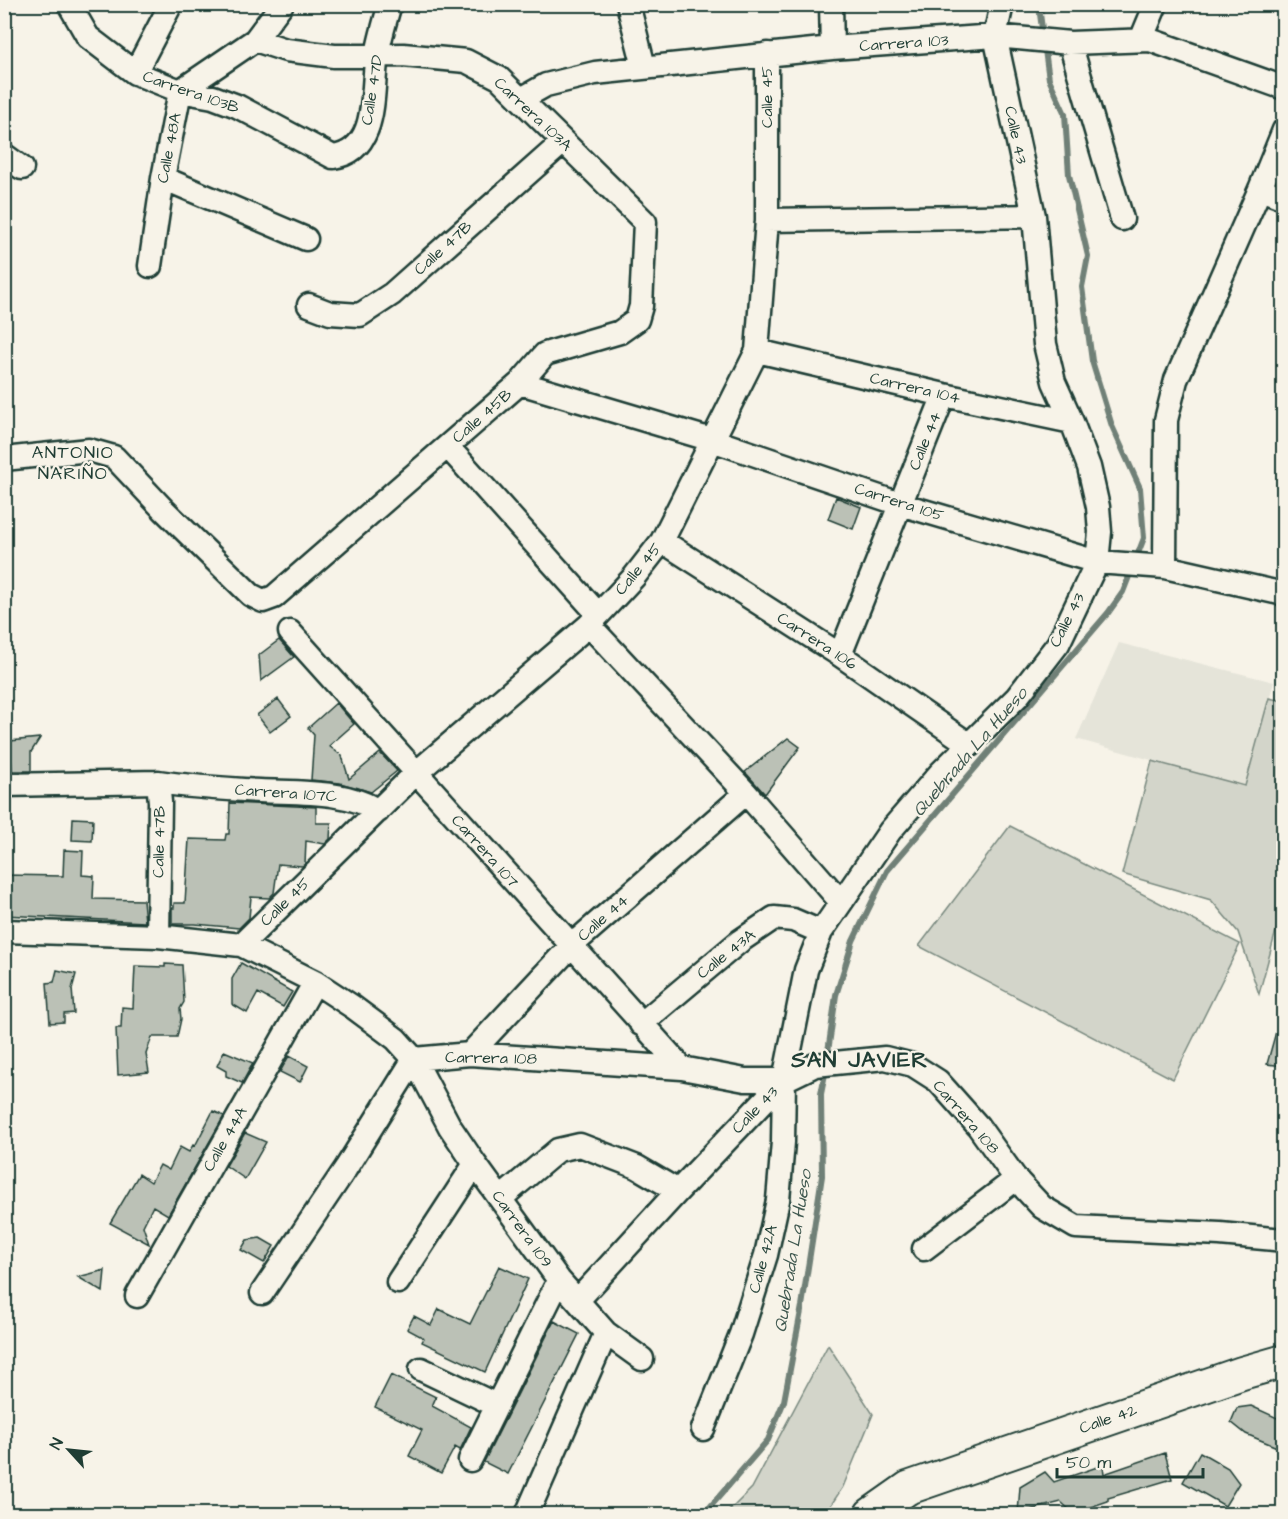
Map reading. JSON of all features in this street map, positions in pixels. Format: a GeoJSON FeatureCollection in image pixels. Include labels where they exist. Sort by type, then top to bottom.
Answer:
{"type":"FeatureCollection","features":[{"type":"Feature","properties":{"kind":"street","name":"Carrera 103B"},"geometry":{"type":"LineString","coordinates":[[69,4],[88,37],[135,73],[180,91],[213,97],[237,106],[333,157]]}},
{"type":"Feature","properties":{"kind":"street"},"geometry":{"type":"LineString","coordinates":[[135,73],[171,4]]}},
{"type":"Feature","properties":{"kind":"street","name":"Calle 48A"},"geometry":{"type":"LineString","coordinates":[[150,266],[163,178],[180,91],[255,40],[282,4]]}},
{"type":"Feature","properties":{"kind":"street","name":"Calle 47D"},"geometry":{"type":"LineString","coordinates":[[333,157],[344,156],[354,149],[365,135],[372,111],[377,55],[390,4]]}},
{"type":"Feature","properties":{"kind":"street"},"geometry":{"type":"LineString","coordinates":[[628,4],[644,67]]}},
{"type":"Feature","properties":{"kind":"street"},"geometry":{"type":"LineString","coordinates":[[831,4],[832,48]]}},
{"type":"Feature","properties":{"kind":"street","name":"Calle 43"},"geometry":{"type":"LineString","coordinates":[[578,1300],[784,1080],[806,970],[821,932],[890,831],[941,772],[1017,697],[1058,644],[1097,562],[1100,532],[1098,507],[1089,467],[1054,382],[1045,344],[1034,216],[994,36],[1002,4]]}},
{"type":"Feature","properties":{"kind":"street"},"geometry":{"type":"LineString","coordinates":[[1141,40],[1156,4]]}},
{"type":"Feature","properties":{"kind":"street","name":"Carrera 103"},"geometry":{"type":"LineString","coordinates":[[521,99],[546,86],[595,73],[767,54],[994,36],[1067,42],[1150,40],[1284,88]]}},
{"type":"Feature","properties":{"kind":"street","name":"Carrera 103A"},"geometry":{"type":"LineString","coordinates":[[255,40],[286,50],[334,56],[403,55],[466,61],[499,78],[645,222]]}},
{"type":"Feature","properties":{"kind":"street"},"geometry":{"type":"LineString","coordinates":[[1067,42],[1122,219]]}},
{"type":"Feature","properties":{"kind":"street","name":"Calle 45"},"geometry":{"type":"LineString","coordinates":[[242,945],[416,773],[593,619],[634,577],[662,541],[757,351],[767,220],[767,54]]}},
{"type":"Feature","properties":{"kind":"street"},"geometry":{"type":"LineString","coordinates":[[1165,567],[1166,420],[1176,380],[1284,130]]}},
{"type":"Feature","properties":{"kind":"street","name":"Calle 47B"},"geometry":{"type":"LineString","coordinates":[[309,304],[330,313],[360,315],[392,294],[563,142]]}},
{"type":"Feature","properties":{"kind":"street"},"geometry":{"type":"LineString","coordinates":[[163,178],[306,239]]}},
{"type":"Feature","properties":{"kind":"street"},"geometry":{"type":"LineString","coordinates":[[1260,189],[1284,198]]}},
{"type":"Feature","properties":{"kind":"street"},"geometry":{"type":"LineString","coordinates":[[767,220],[1034,216]]}},
{"type":"Feature","properties":{"kind":"street","name":"Calle 45B"},"geometry":{"type":"LineString","coordinates":[[4,459],[89,450],[114,457],[164,510],[251,595],[263,601],[274,597],[520,383],[545,354],[620,332],[637,320],[641,306],[645,222]]}},
{"type":"Feature","properties":{"kind":"street","name":"Carrera 104"},"geometry":{"type":"LineString","coordinates":[[757,351],[944,395],[1072,422]]}},
{"type":"Feature","properties":{"kind":"street","name":"Carrera 105"},"geometry":{"type":"LineString","coordinates":[[520,383],[712,441],[900,504],[1097,562],[1165,567],[1284,594]]}},
{"type":"Feature","properties":{"kind":"street","name":"Calle 44"},"geometry":{"type":"LineString","coordinates":[[840,655],[944,395]]}},
{"type":"Feature","properties":{"kind":"street"},"geometry":{"type":"LineString","coordinates":[[448,447],[593,619],[841,902]]}},
{"type":"Feature","properties":{"kind":"street","name":"Carrera 106"},"geometry":{"type":"LineString","coordinates":[[662,541],[840,655],[969,745]]}},
{"type":"Feature","properties":{"kind":"street","name":"Carrera 107"},"geometry":{"type":"LineString","coordinates":[[290,632],[682,1068]]}},
{"type":"Feature","properties":{"kind":"street"},"geometry":{"type":"LineString","coordinates":[[4,785],[158,782]]}},
{"type":"Feature","properties":{"kind":"street","name":"Calle 47B"},"geometry":{"type":"LineString","coordinates":[[158,936],[160,802],[158,782],[191,787]]}},
{"type":"Feature","properties":{"kind":"street","name":"Carrera 107C"},"geometry":{"type":"LineString","coordinates":[[191,787],[312,793],[355,799],[367,803],[378,811]]}},
{"type":"Feature","properties":{"kind":"street","name":"Calle 44"},"geometry":{"type":"LineString","coordinates":[[470,1054],[571,946],[746,793]]}},
{"type":"Feature","properties":{"kind":"street","name":"Calle 43A"},"geometry":{"type":"LineString","coordinates":[[641,1024],[740,941],[774,918],[793,920],[821,932]]}},
{"type":"Feature","properties":{"kind":"street","name":"Carrera 108"},"geometry":{"type":"LineString","coordinates":[[4,931],[158,936],[242,945],[315,982],[353,1007],[396,1039],[414,1059],[425,1081]]}},
{"type":"Feature","properties":{"kind":"street","name":"Calle 44A"},"geometry":{"type":"LineString","coordinates":[[137,1296],[315,982]]}},
{"type":"Feature","properties":{"kind":"street","name":"Carrera 108"},"geometry":{"type":"LineString","coordinates":[[414,1059],[470,1054],[682,1068],[745,1080],[784,1080],[815,1065],[885,1058],[913,1065],[938,1081],[978,1126],[1017,1179],[1042,1207],[1076,1227],[1220,1234],[1284,1240]]}},
{"type":"Feature","properties":{"kind":"street"},"geometry":{"type":"LineString","coordinates":[[262,1293],[346,1168],[414,1059]]}},
{"type":"Feature","properties":{"kind":"street","name":"Calle 42A"},"geometry":{"type":"LineString","coordinates":[[703,1429],[741,1334],[766,1255],[778,1200],[783,1142],[784,1080]]}},
{"type":"Feature","properties":{"kind":"street","name":"Carrera 109"},"geometry":{"type":"LineString","coordinates":[[425,1081],[450,1126],[475,1164],[559,1280],[606,1333],[642,1359]]}},
{"type":"Feature","properties":{"kind":"street"},"geometry":{"type":"LineString","coordinates":[[501,1198],[558,1150],[580,1145],[637,1167],[678,1191]]}},
{"type":"Feature","properties":{"kind":"street"},"geometry":{"type":"LineString","coordinates":[[398,1282],[475,1164]]}},
{"type":"Feature","properties":{"kind":"street"},"geometry":{"type":"LineString","coordinates":[[924,1249],[1017,1179]]}},
{"type":"Feature","properties":{"kind":"street"},"geometry":{"type":"LineString","coordinates":[[470,1460],[559,1280]]}},
{"type":"Feature","properties":{"kind":"street"},"geometry":{"type":"LineString","coordinates":[[527,1515],[606,1333]]}},
{"type":"Feature","properties":{"kind":"street","name":"Calle 42"},"geometry":{"type":"LineString","coordinates":[[871,1515],[908,1488],[1242,1372],[1284,1362]]}},
{"type":"Feature","properties":{"kind":"street"},"geometry":{"type":"LineString","coordinates":[[421,1368],[496,1405]]}},
{"type":"Feature","properties":{"kind":"shaded area"},"geometry":{"type":"Polygon","coordinates":[[[1119,643],[1274,682],[1245,786],[1076,739],[1119,643]]]}},
{"type":"Feature","properties":{"kind":"shaded area"},"geometry":{"type":"Polygon","coordinates":[[[1269,698],[1283,701],[1283,905],[1259,994],[1238,932],[1211,900],[1122,874],[1152,761],[1245,786],[1269,698]]]}},
{"type":"Feature","properties":{"kind":"shaded area"},"geometry":{"type":"Polygon","coordinates":[[[1010,826],[1240,944],[1173,1079],[919,946],[1010,826]]]}},
{"type":"Feature","properties":{"kind":"shaded area"},"geometry":{"type":"Polygon","coordinates":[[[828,1345],[873,1414],[843,1487],[825,1514],[726,1514],[752,1488],[828,1345]]]}},
{"type":"Feature","properties":{"kind":"building"},"geometry":{"type":"Polygon","coordinates":[[[836,497],[861,507],[853,529],[828,519],[836,497]]]}},
{"type":"Feature","properties":{"kind":"building"},"geometry":{"type":"Polygon","coordinates":[[[279,640],[294,657],[261,681],[259,655],[279,640]]]}},
{"type":"Feature","properties":{"kind":"building"},"geometry":{"type":"Polygon","coordinates":[[[278,699],[291,716],[270,732],[257,715],[278,699]]]}},
{"type":"Feature","properties":{"kind":"building"},"geometry":{"type":"Polygon","coordinates":[[[336,703],[354,724],[329,746],[342,756],[349,779],[380,753],[397,771],[371,792],[340,783],[311,780],[314,735],[308,728],[336,703]]]}},
{"type":"Feature","properties":{"kind":"building"},"geometry":{"type":"Polygon","coordinates":[[[40,738],[31,752],[31,771],[12,771],[10,741],[40,738]]]}},
{"type":"Feature","properties":{"kind":"building"},"geometry":{"type":"Polygon","coordinates":[[[788,738],[800,747],[765,794],[745,772],[788,738]]]}},
{"type":"Feature","properties":{"kind":"building"},"geometry":{"type":"Polygon","coordinates":[[[230,803],[316,807],[316,823],[331,823],[330,839],[325,844],[306,841],[305,864],[302,866],[278,864],[274,893],[269,898],[251,897],[249,918],[239,928],[172,924],[174,903],[185,903],[189,839],[225,840],[226,834],[229,834],[230,803]]]}},
{"type":"Feature","properties":{"kind":"building"},"geometry":{"type":"Polygon","coordinates":[[[73,818],[93,819],[92,841],[72,840],[73,818]]]}},
{"type":"Feature","properties":{"kind":"building"},"geometry":{"type":"Polygon","coordinates":[[[64,850],[83,851],[82,875],[94,876],[93,899],[143,900],[145,922],[4,915],[4,875],[63,876],[64,850]]]}},
{"type":"Feature","properties":{"kind":"building"},"geometry":{"type":"Polygon","coordinates":[[[241,963],[292,992],[283,1007],[258,993],[247,1013],[232,1004],[232,979],[241,963]]]}},
{"type":"Feature","properties":{"kind":"building"},"geometry":{"type":"Polygon","coordinates":[[[165,964],[182,965],[184,1002],[180,1009],[181,1019],[177,1037],[152,1037],[146,1054],[149,1072],[118,1075],[116,1028],[121,1028],[122,1007],[133,1008],[135,966],[165,967],[165,964]]]}},
{"type":"Feature","properties":{"kind":"building"},"geometry":{"type":"Polygon","coordinates":[[[57,970],[76,974],[72,989],[74,1013],[64,1014],[64,1022],[50,1023],[47,983],[54,982],[57,970]]]}},
{"type":"Feature","properties":{"kind":"building"},"geometry":{"type":"Polygon","coordinates":[[[1279,1021],[1284,1022],[1284,1066],[1267,1064],[1279,1021]]]}},
{"type":"Feature","properties":{"kind":"building"},"geometry":{"type":"Polygon","coordinates":[[[224,1051],[253,1063],[242,1083],[226,1076],[226,1071],[217,1066],[224,1051]]]}},
{"type":"Feature","properties":{"kind":"building"},"geometry":{"type":"Polygon","coordinates":[[[289,1056],[308,1066],[300,1082],[280,1072],[289,1056]]]}},
{"type":"Feature","properties":{"kind":"building"},"geometry":{"type":"Polygon","coordinates":[[[213,1111],[224,1116],[168,1215],[153,1206],[143,1226],[149,1244],[110,1223],[139,1174],[151,1182],[160,1165],[169,1170],[180,1147],[189,1152],[193,1145],[195,1146],[213,1111]]]}},
{"type":"Feature","properties":{"kind":"building"},"geometry":{"type":"Polygon","coordinates":[[[245,1133],[266,1142],[245,1179],[226,1166],[245,1133]]]}},
{"type":"Feature","properties":{"kind":"building"},"geometry":{"type":"Polygon","coordinates":[[[260,1238],[274,1246],[264,1263],[241,1250],[247,1240],[260,1238]]]}},
{"type":"Feature","properties":{"kind":"building"},"geometry":{"type":"Polygon","coordinates":[[[499,1266],[528,1279],[485,1372],[422,1342],[424,1338],[407,1329],[414,1316],[431,1325],[439,1309],[470,1324],[499,1266]]]}},
{"type":"Feature","properties":{"kind":"building"},"geometry":{"type":"Polygon","coordinates":[[[105,1270],[103,1292],[78,1277],[105,1270]]]}},
{"type":"Feature","properties":{"kind":"building"},"geometry":{"type":"Polygon","coordinates":[[[554,1321],[579,1334],[508,1474],[484,1462],[554,1321]]]}},
{"type":"Feature","properties":{"kind":"building"},"geometry":{"type":"Polygon","coordinates":[[[391,1375],[436,1397],[432,1406],[471,1427],[460,1450],[455,1447],[441,1473],[409,1456],[422,1430],[375,1407],[391,1375]]]}},
{"type":"Feature","properties":{"kind":"building"},"geometry":{"type":"Polygon","coordinates":[[[1251,1406],[1284,1421],[1284,1450],[1246,1434],[1231,1422],[1237,1408],[1251,1406]]]}},
{"type":"Feature","properties":{"kind":"building"},"geometry":{"type":"Polygon","coordinates":[[[1200,1452],[1228,1468],[1239,1483],[1225,1506],[1183,1482],[1200,1452]]]}},
{"type":"Feature","properties":{"kind":"building"},"geometry":{"type":"Polygon","coordinates":[[[1165,1453],[1172,1479],[1108,1498],[1108,1501],[1073,1513],[1061,1502],[1018,1513],[1020,1487],[1045,1472],[1054,1482],[1103,1465],[1104,1474],[1165,1453]]]}},
{"type":"Feature","properties":{"kind":"waterway","name":"Quebrada La Hueso"},"geometry":{"type":"LineString","coordinates":[[827,1059],[836,995],[853,941],[887,871],[1108,613],[1123,592],[1144,538],[1140,488],[1112,426],[1092,361],[1082,287],[1088,256],[1069,175],[1065,114],[1049,79],[1040,14],[1043,4]]}},
{"type":"Feature","properties":{"kind":"waterway","name":"Quebrada La Hueso"},"geometry":{"type":"LineString","coordinates":[[704,1514],[768,1440],[784,1401],[802,1306],[822,1176],[821,1094],[826,1069]]}},
{"type":"Feature","properties":{"kind":"district","name":"ANTONIO NARIÑO"},"geometry":{"type":"Point","coordinates":[73,462]}},
{"type":"Feature","properties":{"kind":"district","name":"SAN JAVIER"},"geometry":{"type":"Point","coordinates":[860,1060]}}]}
